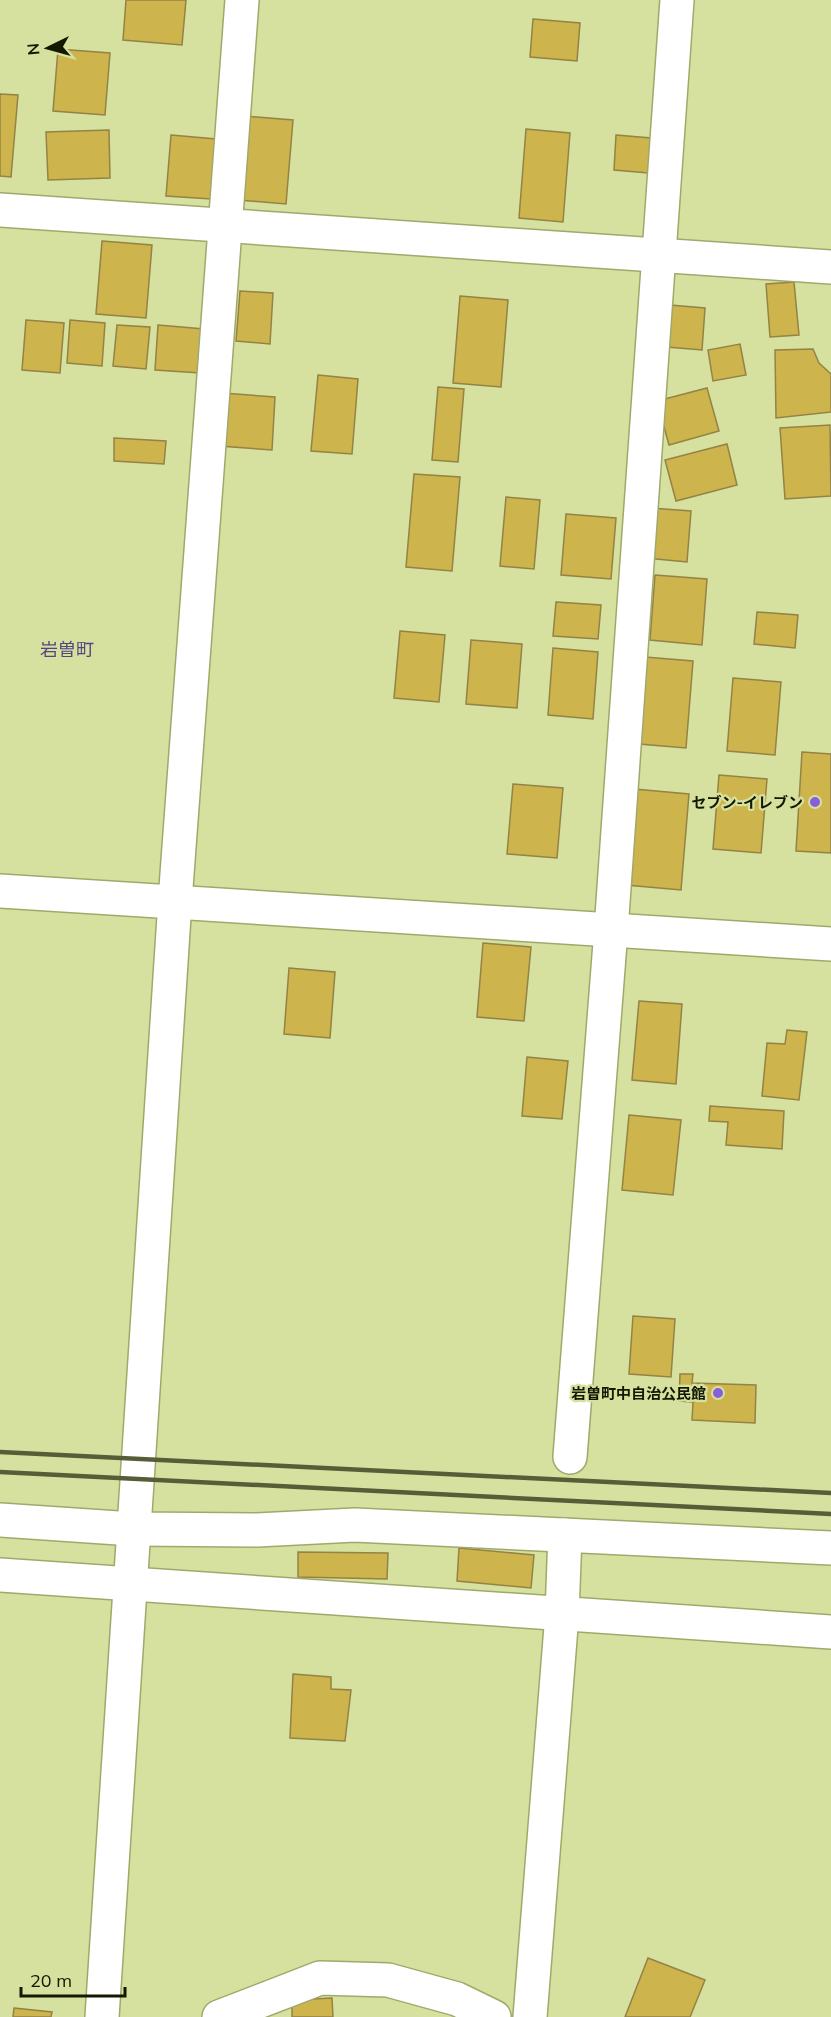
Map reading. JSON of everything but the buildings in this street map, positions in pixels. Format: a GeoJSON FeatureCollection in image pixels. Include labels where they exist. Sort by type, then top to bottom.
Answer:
{"type":"FeatureCollection","features":[{"type":"Feature","properties":{"kind":"street"},"geometry":{"type":"LineString","coordinates":[[102,2017],[175,901],[242,0]]}},
{"type":"Feature","properties":{"kind":"street"},"geometry":{"type":"LineString","coordinates":[[570,1457],[677,0]]}},
{"type":"Feature","properties":{"kind":"street"},"geometry":{"type":"LineString","coordinates":[[0,210],[831,267]]}},
{"type":"Feature","properties":{"kind":"street"},"geometry":{"type":"LineString","coordinates":[[0,891],[831,944]]}},
{"type":"Feature","properties":{"kind":"street"},"geometry":{"type":"LineString","coordinates":[[0,1520],[133,1529],[257,1530],[355,1525],[831,1548]]}},
{"type":"Feature","properties":{"kind":"street"},"geometry":{"type":"LineString","coordinates":[[530,2017],[562,1614],[566,1535]]}},
{"type":"Feature","properties":{"kind":"street"},"geometry":{"type":"LineString","coordinates":[[0,1575],[831,1632]]}},
{"type":"Feature","properties":{"kind":"street"},"geometry":{"type":"LineString","coordinates":[[219,2017],[320,1978],[388,1980],[458,1999],[494,2017]]}},
{"type":"Feature","properties":{"kind":"railway"},"geometry":{"type":"LineString","coordinates":[[0,1452],[831,1493]]}},
{"type":"Feature","properties":{"kind":"railway"},"geometry":{"type":"LineString","coordinates":[[0,1472],[831,1514]]}},
{"type":"Feature","properties":{"kind":"place","name":"セブン-イレブン"},"geometry":{"type":"Point","coordinates":[815,802]}},
{"type":"Feature","properties":{"kind":"place","name":"岩曽町中自治公民館"},"geometry":{"type":"Point","coordinates":[718,1393]}},
{"type":"Feature","properties":{"kind":"district","name":"岩曽町"},"geometry":{"type":"Point","coordinates":[67,649]}}]}
